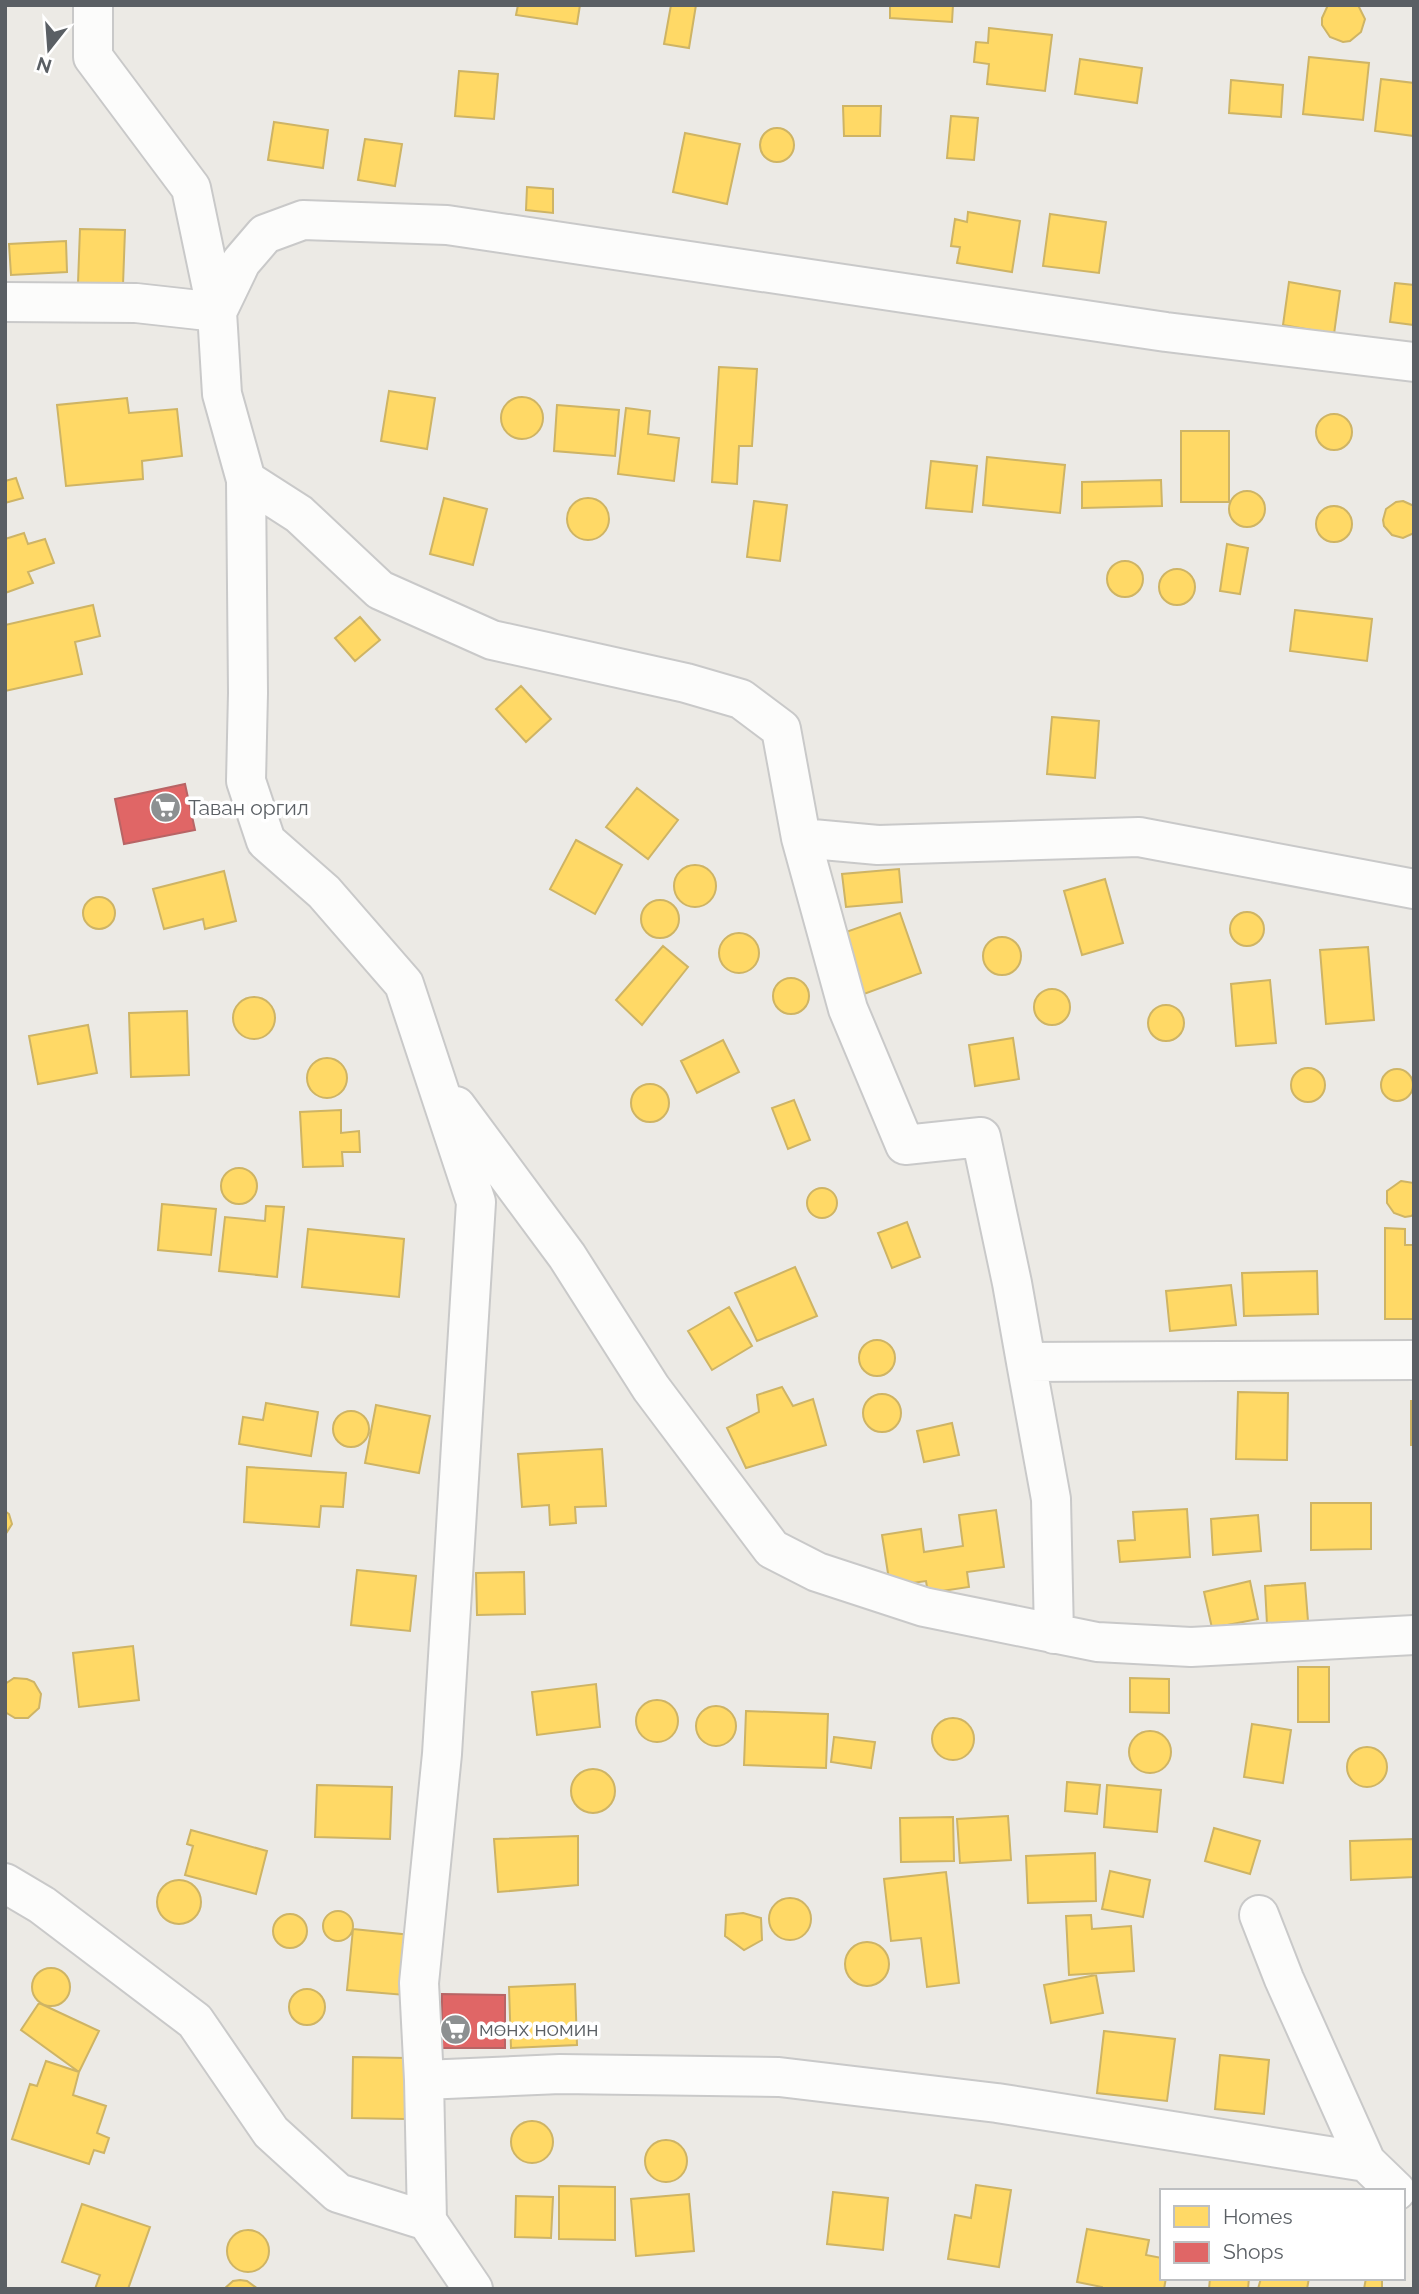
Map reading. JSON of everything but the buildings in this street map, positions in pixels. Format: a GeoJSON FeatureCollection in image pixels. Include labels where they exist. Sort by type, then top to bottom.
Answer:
{"type":"FeatureCollection","features":[{"type":"Feature","properties":{"kind":"street"},"geometry":{"type":"LineString","coordinates":[[93,5],[93,57],[191,188],[217,312],[222,394],[246,480],[246,780],[266,841],[324,892],[404,984],[476,1202],[442,1754],[419,1983],[424,2080],[426,2221],[473,2289]]}},
{"type":"Feature","properties":{"kind":"street"},"geometry":{"type":"LineString","coordinates":[[217,312],[241,262],[265,234],[303,220],[447,225],[1166,332],[1414,362]]}},
{"type":"Feature","properties":{"kind":"street"},"geometry":{"type":"LineString","coordinates":[[5,302],[136,303],[217,312]]}},
{"type":"Feature","properties":{"kind":"street"},"geometry":{"type":"LineString","coordinates":[[246,480],[299,514],[380,590],[492,640],[686,683],[741,699],[781,729],[801,838],[848,1009],[905,1144],[981,1137],[1012,1283],[1051,1499],[1054,1634]]}},
{"type":"Feature","properties":{"kind":"street"},"geometry":{"type":"LineString","coordinates":[[801,838],[878,845],[1139,837],[1414,889]]}},
{"type":"Feature","properties":{"kind":"street"},"geometry":{"type":"LineString","coordinates":[[434,1076],[567,1256],[651,1388],[772,1549],[817,1572],[924,1607],[1097,1642],[1191,1647],[1414,1635]]}},
{"type":"Feature","properties":{"kind":"street"},"geometry":{"type":"LineString","coordinates":[[1026,1362],[1414,1360]]}},
{"type":"Feature","properties":{"kind":"street"},"geometry":{"type":"LineString","coordinates":[[5,1882],[74,1928],[195,2021],[271,2132],[338,2193],[426,2221]]}},
{"type":"Feature","properties":{"kind":"street"},"geometry":{"type":"LineString","coordinates":[[1259,1915],[1284,1979],[1366,2162],[1394,2189]]}},
{"type":"Feature","properties":{"kind":"street"},"geometry":{"type":"LineString","coordinates":[[424,2080],[559,2074],[779,2077],[997,2103],[1366,2162]]}},
{"type":"Feature","properties":{"kind":"place","name":"Таван оргил"},"geometry":{"type":"Point","coordinates":[165,808]}},
{"type":"Feature","properties":{"kind":"place","name":"мөнх номин"},"geometry":{"type":"Point","coordinates":[456,2029]}}]}
